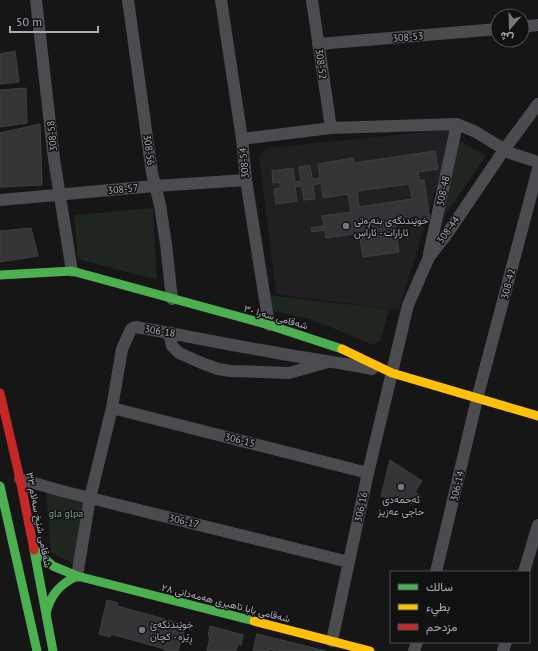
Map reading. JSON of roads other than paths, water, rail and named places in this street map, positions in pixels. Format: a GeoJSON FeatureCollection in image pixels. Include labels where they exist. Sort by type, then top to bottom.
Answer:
{"type":"FeatureCollection","features":[{"type":"Feature","properties":{"kind":"street","name":"308-58"},"geometry":{"type":"LineString","coordinates":[[36,0],[54,159],[72,270]]}},
{"type":"Feature","properties":{"kind":"street","name":"308-56"},"geometry":{"type":"LineString","coordinates":[[128,0],[151,165],[160,205],[166,244],[172,299]]}},
{"type":"Feature","properties":{"kind":"street","name":"308-54"},"geometry":{"type":"LineString","coordinates":[[221,0],[242,140],[246,180],[269,325]]}},
{"type":"Feature","properties":{"kind":"street","name":"308-52"},"geometry":{"type":"LineString","coordinates":[[312,0],[331,128]]}},
{"type":"Feature","properties":{"kind":"street","name":"308-53"},"geometry":{"type":"LineString","coordinates":[[318,44],[490,30]]}},
{"type":"Feature","properties":{"kind":"street","name":"308-44"},"geometry":{"type":"LineString","coordinates":[[392,373],[408,305],[429,257],[447,234],[504,150],[538,104]]}},
{"type":"Feature","properties":{"kind":"street"},"geometry":{"type":"LineString","coordinates":[[242,140],[331,128],[457,124],[476,132],[510,153],[538,162]]}},
{"type":"Feature","properties":{"kind":"street","name":"308-48"},"geometry":{"type":"LineString","coordinates":[[429,257],[457,124]]}},
{"type":"Feature","properties":{"kind":"street","name":"308-42"},"geometry":{"type":"LineString","coordinates":[[478,399],[538,169]]}},
{"type":"Feature","properties":{"kind":"street","name":"308-57"},"geometry":{"type":"LineString","coordinates":[[0,200],[156,186],[246,180]]}},
{"type":"Feature","properties":{"kind":"street","name":"شەقامی سەرا ٣٠"},"geometry":{"type":"LineString","coordinates":[[0,275],[72,270],[269,325],[335,346],[392,373],[538,416]]}},
{"type":"Feature","properties":{"kind":"street","name":"306-18"},"geometry":{"type":"LineString","coordinates":[[77,576],[90,498],[112,408],[122,348],[131,329],[135,327],[392,373]]}},
{"type":"Feature","properties":{"kind":"street"},"geometry":{"type":"LineString","coordinates":[[169,333],[172,346],[179,353],[218,369],[231,371],[289,373],[331,361]]}},
{"type":"Feature","properties":{"kind":"street","name":"306-16"},"geometry":{"type":"LineString","coordinates":[[332,641],[368,473],[392,373]]}},
{"type":"Feature","properties":{"kind":"street","name":"شەقامی شێخ سەلام ٣٣"},"geometry":{"type":"LineString","coordinates":[[0,393],[20,478],[53,651]]}},
{"type":"Feature","properties":{"kind":"street","name":"306-14"},"geometry":{"type":"LineString","coordinates":[[436,571],[478,399]]}},
{"type":"Feature","properties":{"kind":"street","name":"306-15"},"geometry":{"type":"LineString","coordinates":[[112,408],[368,473]]}},
{"type":"Feature","properties":{"kind":"street"},"geometry":{"type":"LineString","coordinates":[[6,468],[14,464],[16,461]]}},
{"type":"Feature","properties":{"kind":"street","name":"306-17"},"geometry":{"type":"LineString","coordinates":[[20,478],[90,498],[349,562]]}},
{"type":"Feature","properties":{"kind":"street"},"geometry":{"type":"LineString","coordinates":[[0,486],[37,651]]}},
{"type":"Feature","properties":{"kind":"street"},"geometry":{"type":"LineString","coordinates":[[3,498],[8,491],[12,490],[23,493]]}},
{"type":"Feature","properties":{"kind":"street"},"geometry":{"type":"LineString","coordinates":[[524,571],[538,524]]}},
{"type":"Feature","properties":{"kind":"street","name":"شەقامی بابا تاهیری هەمەدانی ٢٨"},"geometry":{"type":"LineString","coordinates":[[34,549],[53,566],[77,576],[370,651]]}},
{"type":"Feature","properties":{"kind":"street"},"geometry":{"type":"LineString","coordinates":[[46,614],[50,597],[55,590],[69,579],[77,576]]}},
{"type":"Feature","properties":{"kind":"place","name":"خوێندنگەی بنەڕەتی ئارارات - ئاراس"},"geometry":{"type":"Point","coordinates":[346,226]}},
{"type":"Feature","properties":{"kind":"place","name":"ئەحمەدی حاجی عەزیز"},"geometry":{"type":"Point","coordinates":[401,487]}},
{"type":"Feature","properties":{"kind":"place","name":"خوێندنگەێ ڕێزە - کچان"},"geometry":{"type":"Point","coordinates":[142,630]}},
{"type":"Feature","properties":{"kind":"park label","name":"gla glpa"},"geometry":{"type":"Point","coordinates":[66,513]}}]}
